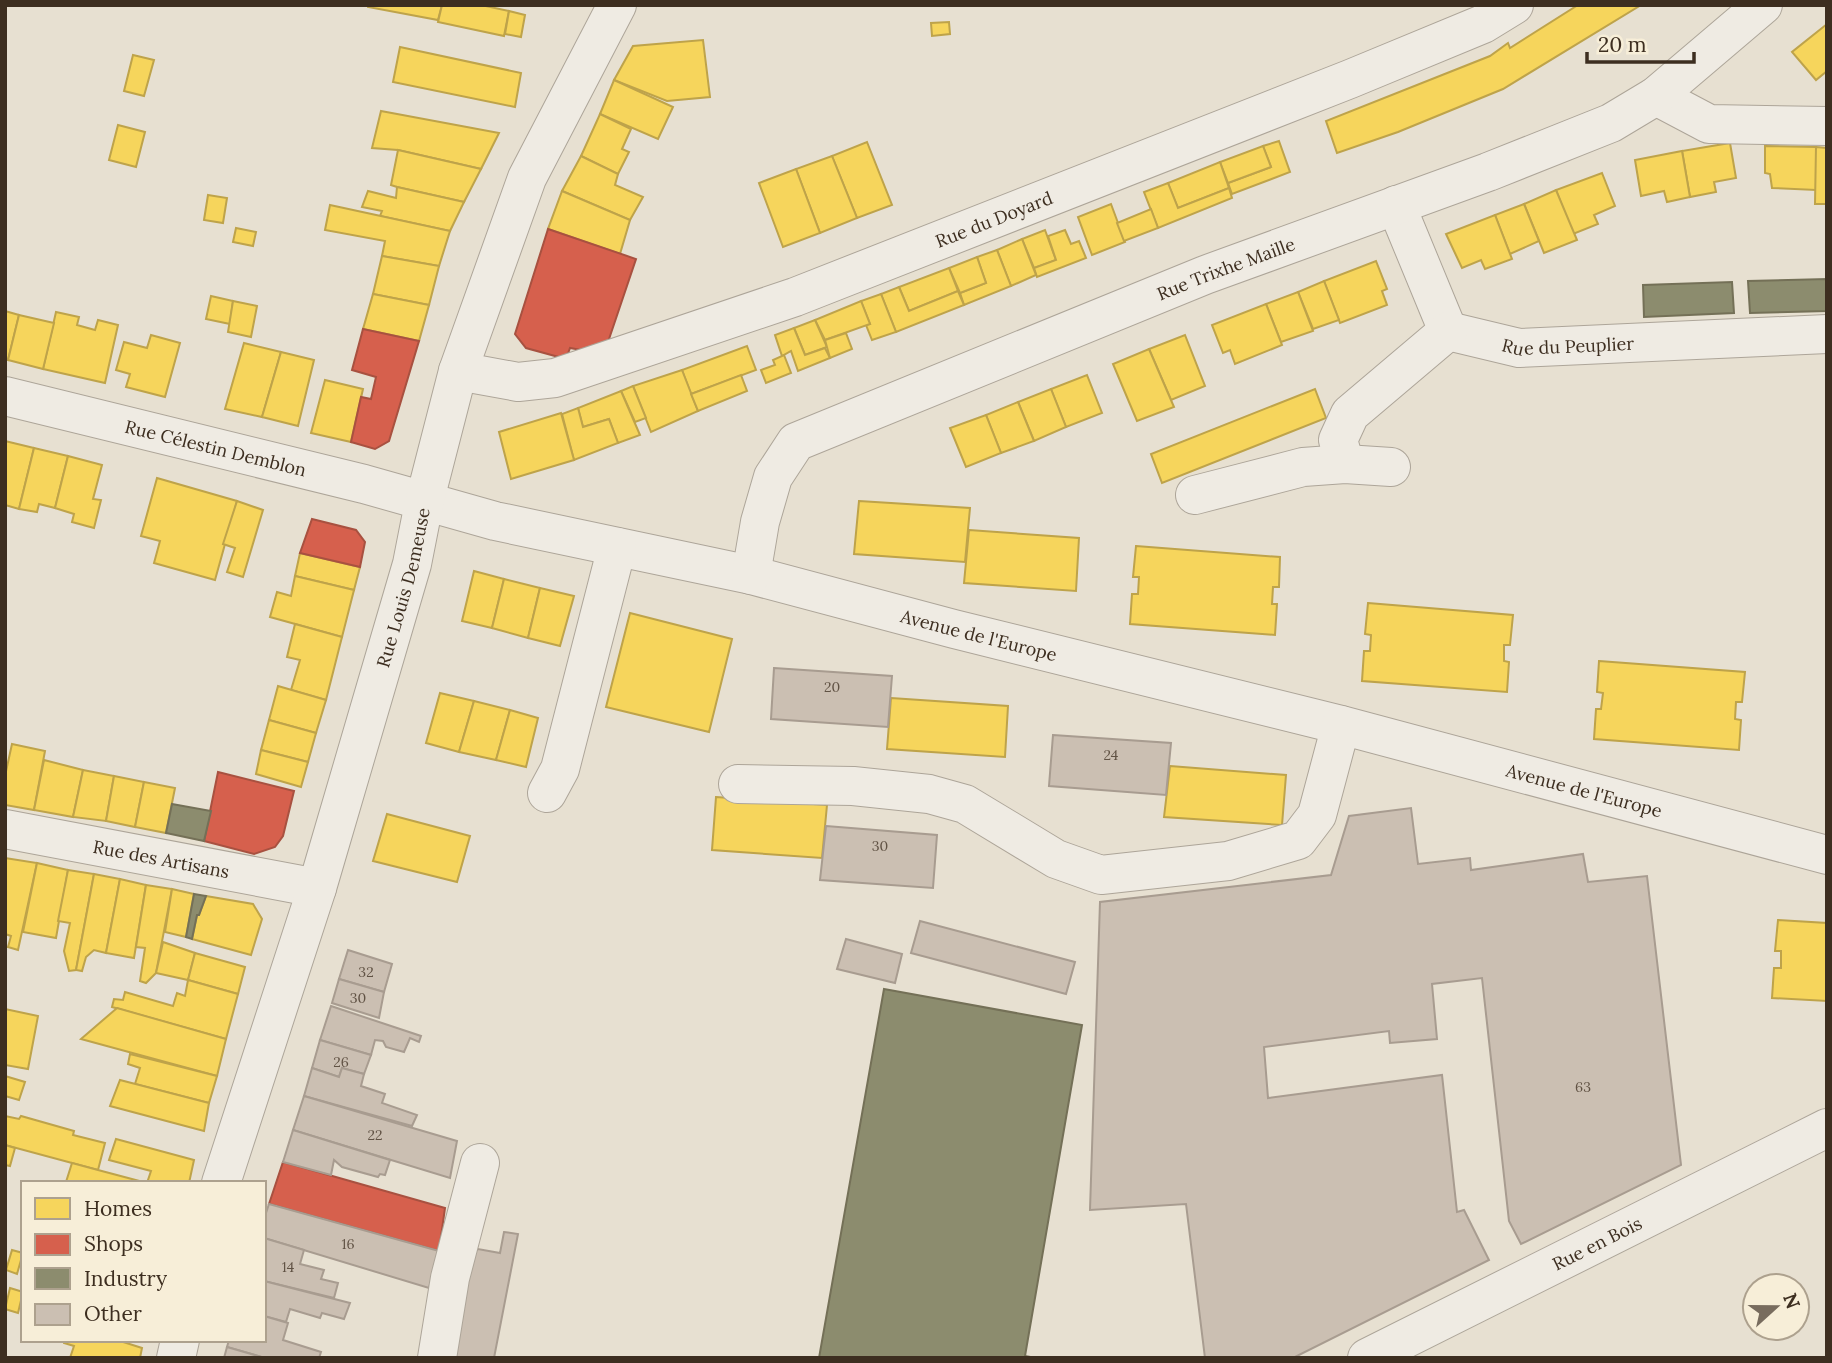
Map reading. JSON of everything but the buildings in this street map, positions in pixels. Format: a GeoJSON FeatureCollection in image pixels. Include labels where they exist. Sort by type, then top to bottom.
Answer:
{"type":"FeatureCollection","features":[{"type":"Feature","properties":{"kind":"street","name":"Rue Louis Demeuse"},"geometry":{"type":"LineString","coordinates":[[222,1181],[317,888],[412,564],[424,503],[458,371],[527,178],[617,5]]}},
{"type":"Feature","properties":{"kind":"street","name":"Rue du Doyard"},"geometry":{"type":"LineString","coordinates":[[458,371],[518,382],[555,378],[795,297],[1350,79],[1483,24],[1514,5]]}},
{"type":"Feature","properties":{"kind":"street","name":"Rue Trixhe Maille"},"geometry":{"type":"LineString","coordinates":[[751,575],[760,522],[773,477],[796,442],[1205,275],[1488,172],[1611,123],[1656,96],[1763,5]]}},
{"type":"Feature","properties":{"kind":"street"},"geometry":{"type":"LineString","coordinates":[[1656,96],[1709,124],[1827,126]]}},
{"type":"Feature","properties":{"kind":"street"},"geometry":{"type":"LineString","coordinates":[[1345,464],[1338,440],[1350,414],[1448,331],[1395,205]]}},
{"type":"Feature","properties":{"kind":"street","name":"Rue du Peuplier"},"geometry":{"type":"LineString","coordinates":[[1448,331],[1519,348],[1827,334]]}},
{"type":"Feature","properties":{"kind":"street","name":"Rue Célestin Demblon"},"geometry":{"type":"LineString","coordinates":[[5,396],[364,484],[424,503]]}},
{"type":"Feature","properties":{"kind":"street"},"geometry":{"type":"LineString","coordinates":[[1195,495],[1304,467],[1345,464],[1391,467]]}},
{"type":"Feature","properties":{"kind":"street","name":"Avenue de l'Europe"},"geometry":{"type":"LineString","coordinates":[[424,503],[495,521],[751,575],[954,629],[1341,725],[1827,855]]}},
{"type":"Feature","properties":{"kind":"street"},"geometry":{"type":"LineString","coordinates":[[547,793],[560,769],[617,547]]}},
{"type":"Feature","properties":{"kind":"street"},"geometry":{"type":"LineString","coordinates":[[738,784],[853,786],[929,794],[965,804],[1056,859],[1101,875],[1228,861],[1298,840],[1317,815],[1341,725]]}},
{"type":"Feature","properties":{"kind":"street","name":"Rue des Artisans"},"geometry":{"type":"LineString","coordinates":[[5,829],[317,888]]}},
{"type":"Feature","properties":{"kind":"street","name":"Rue en Bois"},"geometry":{"type":"LineString","coordinates":[[1367,1358],[1827,1128]]}},
{"type":"Feature","properties":{"kind":"street"},"geometry":{"type":"LineString","coordinates":[[437,1358],[450,1278],[480,1163]]}}]}
